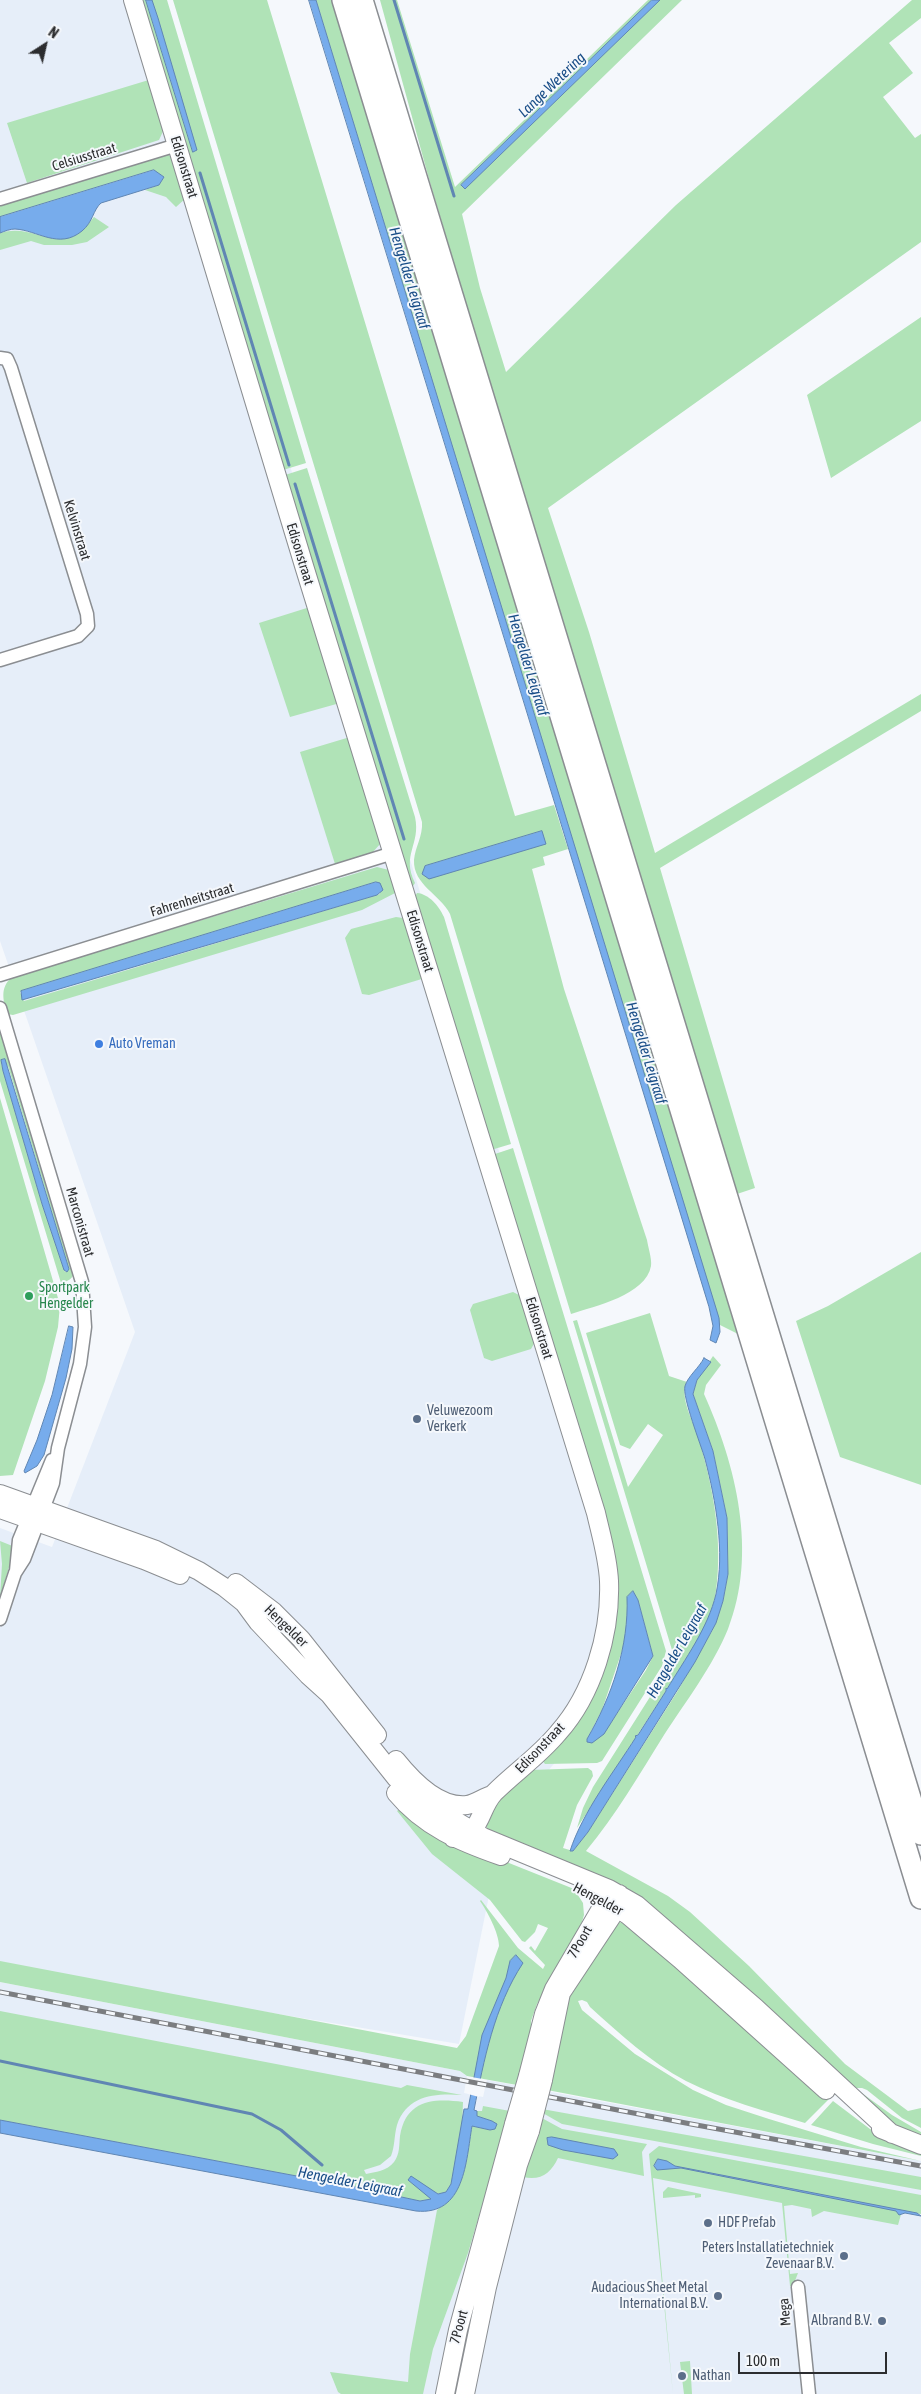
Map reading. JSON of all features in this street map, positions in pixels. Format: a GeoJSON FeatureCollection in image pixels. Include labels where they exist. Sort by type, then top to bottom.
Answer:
{"type":"FeatureCollection","features":[{"type":"Feature","properties":{"kind":"highway"},"geometry":{"type":"LineString","coordinates":[[343,0],[921,1898]]}},
{"type":"Feature","properties":{"kind":"highway"},"geometry":{"type":"LineString","coordinates":[[362,0],[921,1834]]}},
{"type":"Feature","properties":{"kind":"street","name":"Edisonstraat"},"geometry":{"type":"LineString","coordinates":[[133,0],[308,579],[596,1514],[609,1579],[609,1608],[605,1634],[594,1671],[580,1701],[560,1732],[531,1762],[492,1795],[475,1827]]}},
{"type":"Feature","properties":{"kind":"street","name":"Celsiusstraat"},"geometry":{"type":"LineString","coordinates":[[0,199],[177,145]]}},
{"type":"Feature","properties":{"kind":"street","name":"Kelvinstraat"},"geometry":{"type":"LineString","coordinates":[[0,358],[7,359],[11,368],[87,614],[88,626],[78,636],[0,660]]}},
{"type":"Feature","properties":{"kind":"street","name":"Fahrenheitstraat"},"geometry":{"type":"LineString","coordinates":[[0,975],[393,853]]}},
{"type":"Feature","properties":{"kind":"street","name":"Marconistraat"},"geometry":{"type":"LineString","coordinates":[[0,1008],[82,1282],[85,1326],[80,1364],[58,1448],[35,1515],[19,1540],[15,1573],[0,1619]]}},
{"type":"Feature","properties":{"kind":"street","name":"Hengelder"},"geometry":{"type":"LineString","coordinates":[[0,1494],[35,1515],[176,1573],[200,1586],[241,1614],[258,1622]]}},
{"type":"Feature","properties":{"kind":"street","name":"Hengelder"},"geometry":{"type":"LineString","coordinates":[[0,1509],[35,1515],[129,1540],[179,1561],[224,1587],[244,1603],[258,1622],[308,1675],[329,1694],[396,1778],[414,1796],[475,1827],[508,1848],[563,1869],[614,1900],[661,1924],[794,2042],[836,2085],[892,2134],[921,2145]]}},
{"type":"Feature","properties":{"kind":"street","name":"Hengelder"},"geometry":{"type":"LineString","coordinates":[[179,1561],[190,1556],[204,1562],[228,1577],[274,1612],[301,1639],[405,1770],[425,1788],[444,1801],[459,1804],[474,1816],[475,1827]]}},
{"type":"Feature","properties":{"kind":"street","name":"Hengelder"},"geometry":{"type":"LineString","coordinates":[[308,1675],[316,1694],[398,1796],[420,1817],[453,1838],[614,1900]]}},
{"type":"Feature","properties":{"kind":"street"},"geometry":{"type":"LineString","coordinates":[[459,1804],[468,1805],[492,1795]]}},
{"type":"Feature","properties":{"kind":"street"},"geometry":{"type":"LineString","coordinates":[[453,1838],[467,1835],[475,1827]]}},
{"type":"Feature","properties":{"kind":"street","name":"7Poort"},"geometry":{"type":"LineString","coordinates":[[445,2394],[458,2330],[522,2128],[535,2078],[544,2014],[554,1989],[614,1900]]}},
{"type":"Feature","properties":{"kind":"street","name":"7Poort"},"geometry":{"type":"LineString","coordinates":[[465,2394],[487,2287],[518,2165],[522,2128]]}},
{"type":"Feature","properties":{"kind":"street","name":"Mega"},"geometry":{"type":"LineString","coordinates":[[798,2286],[809,2394]]}},
{"type":"Feature","properties":{"kind":"shaded area"},"geometry":{"type":"Polygon","coordinates":[[[0,0],[148,0],[602,1489],[633,1600],[583,1730],[516,1808],[495,1866],[459,2044],[0,1968],[0,1528],[52,1547],[135,1332],[0,941],[0,0]]]}},
{"type":"Feature","properties":{"kind":"shaded area"},"geometry":{"type":"Polygon","coordinates":[[[0,1982],[460,2071],[467,2076],[464,2093],[483,2097],[487,2080],[921,2161],[921,2394],[0,2394],[0,1982]]]}},
{"type":"Feature","properties":{"kind":"green space"},"geometry":{"type":"Polygon","coordinates":[[[139,0],[167,0],[306,463],[283,470],[139,0]]]}},
{"type":"Feature","properties":{"kind":"green space"},"geometry":{"type":"Polygon","coordinates":[[[173,0],[267,0],[515,816],[554,805],[568,849],[543,857],[545,865],[532,869],[564,989],[647,1240],[651,1260],[647,1276],[640,1285],[630,1292],[606,1303],[571,1314],[450,914],[446,907],[422,883],[415,869],[414,860],[422,822],[173,0]]]}},
{"type":"Feature","properties":{"kind":"green space"},"geometry":{"type":"Polygon","coordinates":[[[316,0],[332,0],[738,1334],[720,1325],[316,0]]]}},
{"type":"Feature","properties":{"kind":"green space"},"geometry":{"type":"Polygon","coordinates":[[[380,0],[397,0],[455,187],[648,0],[682,0],[462,214],[480,288],[506,372],[676,205],[912,0],[921,0],[921,18],[889,43],[913,73],[883,97],[915,138],[921,134],[921,242],[548,508],[589,632],[655,853],[921,694],[921,711],[660,868],[755,1188],[737,1194],[487,374],[429,179],[380,0]]]}},
{"type":"Feature","properties":{"kind":"green space"},"geometry":{"type":"Polygon","coordinates":[[[152,79],[166,125],[159,140],[27,183],[7,123],[152,79]]]}},
{"type":"Feature","properties":{"kind":"green space"},"geometry":{"type":"Polygon","coordinates":[[[160,155],[169,155],[174,160],[186,198],[176,207],[166,197],[145,190],[159,185],[164,177],[153,170],[0,217],[0,204],[160,155]]]}},
{"type":"Feature","properties":{"kind":"green space"},"geometry":{"type":"Polygon","coordinates":[[[94,217],[109,227],[87,242],[72,245],[44,245],[31,241],[0,250],[0,233],[26,232],[59,239],[70,237],[81,230],[94,217]]]}},
{"type":"Feature","properties":{"kind":"green space"},"geometry":{"type":"Polygon","coordinates":[[[921,317],[921,421],[831,478],[807,395],[921,317]]]}},
{"type":"Feature","properties":{"kind":"green space"},"geometry":{"type":"Polygon","coordinates":[[[307,468],[415,817],[416,835],[410,857],[411,873],[415,883],[413,886],[410,886],[285,475],[307,468]]]}},
{"type":"Feature","properties":{"kind":"green space"},"geometry":{"type":"Polygon","coordinates":[[[310,607],[340,703],[290,717],[259,623],[310,607]]]}},
{"type":"Feature","properties":{"kind":"green space"},"geometry":{"type":"Polygon","coordinates":[[[350,737],[381,843],[372,853],[335,864],[300,752],[350,737]]]}},
{"type":"Feature","properties":{"kind":"green space"},"geometry":{"type":"Polygon","coordinates":[[[377,867],[389,870],[399,891],[362,910],[13,1015],[7,1014],[4,999],[5,986],[11,978],[377,867]],[[379,882],[20,992],[24,1001],[377,895],[380,894],[379,882]]]}},
{"type":"Feature","properties":{"kind":"green space"},"geometry":{"type":"Polygon","coordinates":[[[417,893],[433,901],[444,917],[511,1144],[491,1150],[413,900],[417,893]]]}},
{"type":"Feature","properties":{"kind":"green space"},"geometry":{"type":"Polygon","coordinates":[[[396,917],[403,918],[406,921],[425,978],[369,995],[362,994],[345,938],[351,929],[396,917]]]}},
{"type":"Feature","properties":{"kind":"green space"},"geometry":{"type":"Polygon","coordinates":[[[0,1027],[74,1272],[71,1278],[61,1283],[0,1081],[0,1027]],[[1,1063],[42,1204],[65,1272],[69,1269],[8,1066],[1,1063]]]}},
{"type":"Feature","properties":{"kind":"green space","name":"Sportpark Hengelder"},"geometry":{"type":"Polygon","coordinates":[[[0,1098],[60,1305],[58,1327],[45,1381],[13,1475],[0,1476],[0,1098]]]}},
{"type":"Feature","properties":{"kind":"green space"},"geometry":{"type":"Polygon","coordinates":[[[513,1148],[666,1651],[662,1666],[602,1761],[597,1763],[545,1764],[542,1760],[562,1736],[613,1593],[492,1155],[513,1148]],[[633,1592],[624,1645],[602,1710],[587,1739],[610,1724],[646,1670],[653,1656],[638,1600],[633,1592]]]}},
{"type":"Feature","properties":{"kind":"green space"},"geometry":{"type":"Polygon","coordinates":[[[921,1252],[921,1485],[840,1457],[796,1321],[828,1306],[921,1252]]]}},
{"type":"Feature","properties":{"kind":"green space"},"geometry":{"type":"Polygon","coordinates":[[[513,1292],[523,1297],[536,1340],[531,1349],[492,1361],[484,1358],[470,1310],[473,1304],[513,1292]]]}},
{"type":"Feature","properties":{"kind":"green space"},"geometry":{"type":"Polygon","coordinates":[[[650,1313],[669,1376],[687,1382],[685,1388],[686,1402],[698,1436],[708,1474],[715,1513],[718,1552],[716,1591],[709,1617],[697,1642],[577,1828],[583,1808],[593,1787],[667,1670],[672,1650],[573,1321],[577,1320],[628,1487],[663,1435],[648,1424],[630,1449],[620,1445],[586,1333],[650,1313]]]}},
{"type":"Feature","properties":{"kind":"green space"},"geometry":{"type":"Polygon","coordinates":[[[713,1356],[721,1365],[706,1385],[704,1394],[725,1450],[734,1480],[739,1510],[742,1540],[737,1600],[728,1629],[707,1669],[617,1809],[586,1851],[668,1896],[690,1912],[749,1966],[845,2064],[908,2111],[921,2108],[921,2128],[902,2118],[867,2090],[854,2088],[663,1921],[489,1833],[485,1823],[486,1813],[530,1770],[588,1768],[592,1771],[593,1776],[577,1805],[563,1848],[573,1851],[588,1832],[677,1692],[712,1631],[723,1601],[728,1574],[727,1518],[713,1451],[693,1394],[697,1380],[713,1356]]]}},
{"type":"Feature","properties":{"kind":"green space"},"geometry":{"type":"Polygon","coordinates":[[[0,1541],[15,1547],[0,1597],[2,1564],[0,1541]]]}},
{"type":"Feature","properties":{"kind":"green space"},"geometry":{"type":"Polygon","coordinates":[[[402,1807],[499,1859],[574,1889],[583,1903],[584,1915],[582,1922],[537,2004],[531,2021],[532,2033],[517,2085],[467,2076],[460,2071],[0,1982],[0,1961],[457,2048],[466,2036],[499,1946],[495,1929],[480,1901],[518,1948],[543,1969],[545,1965],[529,1948],[531,1946],[535,1951],[548,1928],[538,1924],[535,1932],[525,1942],[522,1941],[490,1900],[432,1854],[397,1811],[402,1807]]]}},
{"type":"Feature","properties":{"kind":"green space"},"geometry":{"type":"Polygon","coordinates":[[[618,1922],[625,1923],[651,1939],[830,2098],[805,2123],[715,2094],[686,2081],[660,2065],[624,2037],[590,2007],[587,2002],[578,2001],[582,2010],[635,2054],[693,2090],[726,2105],[861,2147],[921,2161],[547,2090],[569,1985],[612,1925],[618,1922]]]}},
{"type":"Feature","properties":{"kind":"green space"},"geometry":{"type":"Polygon","coordinates":[[[0,2011],[401,2088],[407,2085],[462,2095],[442,2095],[423,2098],[408,2107],[397,2125],[391,2156],[380,2165],[364,2170],[366,2174],[377,2172],[394,2162],[398,2153],[403,2124],[415,2108],[431,2102],[463,2102],[462,2128],[451,2184],[446,2192],[439,2194],[408,2180],[431,2197],[431,2199],[420,2201],[346,2185],[343,2182],[339,2184],[0,2120],[0,2011]]]}},
{"type":"Feature","properties":{"kind":"green space"},"geometry":{"type":"Polygon","coordinates":[[[859,2091],[892,2115],[921,2132],[921,2139],[893,2124],[856,2092],[859,2091]]]}},
{"type":"Feature","properties":{"kind":"green space"},"geometry":{"type":"Polygon","coordinates":[[[833,2101],[870,2129],[921,2152],[921,2156],[811,2125],[833,2101]]]}},
{"type":"Feature","properties":{"kind":"green space"},"geometry":{"type":"Polygon","coordinates":[[[483,2106],[510,2111],[468,2253],[433,2349],[423,2394],[341,2394],[338,2392],[330,2372],[408,2382],[410,2354],[437,2210],[447,2202],[460,2183],[464,2173],[472,2126],[490,2130],[495,2128],[492,2121],[476,2116],[477,2111],[482,2111],[483,2106]]]}},
{"type":"Feature","properties":{"kind":"green space"},"geometry":{"type":"Polygon","coordinates":[[[542,2109],[921,2177],[921,2190],[562,2124],[541,2112],[542,2109]]]}},
{"type":"Feature","properties":{"kind":"green space"},"geometry":{"type":"Polygon","coordinates":[[[540,2117],[562,2129],[647,2144],[642,2152],[644,2176],[558,2158],[545,2175],[535,2178],[523,2177],[540,2117]]]}},
{"type":"Feature","properties":{"kind":"green space"},"geometry":{"type":"Polygon","coordinates":[[[659,2146],[921,2195],[921,2214],[902,2211],[898,2225],[824,2211],[812,2217],[811,2209],[792,2205],[784,2206],[790,2274],[798,2273],[793,2286],[790,2286],[782,2203],[653,2178],[673,2394],[649,2154],[659,2146]]]}},
{"type":"Feature","properties":{"kind":"green space"},"geometry":{"type":"Polygon","coordinates":[[[668,2187],[701,2194],[701,2197],[695,2198],[695,2195],[663,2198],[663,2192],[668,2187]]]}},
{"type":"Feature","properties":{"kind":"green space"},"geometry":{"type":"Polygon","coordinates":[[[690,2361],[692,2394],[684,2394],[680,2362],[690,2361]]]}},
{"type":"Feature","properties":{"kind":"water"},"geometry":{"type":"Polygon","coordinates":[[[146,0],[152,0],[158,18],[197,150],[193,152],[146,0]]]}},
{"type":"Feature","properties":{"kind":"water"},"geometry":{"type":"Polygon","coordinates":[[[309,0],[316,0],[719,1318],[720,1332],[716,1343],[710,1340],[713,1326],[709,1307],[309,0]]]}},
{"type":"Feature","properties":{"kind":"water"},"geometry":{"type":"Polygon","coordinates":[[[652,0],[660,0],[465,189],[461,185],[652,0]]]}},
{"type":"Feature","properties":{"kind":"water"},"geometry":{"type":"Polygon","coordinates":[[[154,170],[164,177],[159,185],[101,203],[86,228],[73,236],[65,239],[56,239],[15,229],[0,233],[0,217],[154,170]]]}},
{"type":"Feature","properties":{"kind":"water"},"geometry":{"type":"Polygon","coordinates":[[[542,831],[546,844],[429,879],[422,874],[425,866],[542,831]]]}},
{"type":"Feature","properties":{"kind":"water"},"geometry":{"type":"Polygon","coordinates":[[[376,882],[380,883],[383,890],[377,895],[22,1000],[21,991],[376,882]]]}},
{"type":"Feature","properties":{"kind":"water"},"geometry":{"type":"Polygon","coordinates":[[[5,1059],[69,1269],[67,1272],[64,1270],[42,1204],[3,1071],[1,1060],[5,1059]]]}},
{"type":"Feature","properties":{"kind":"water"},"geometry":{"type":"Polygon","coordinates":[[[69,1326],[73,1327],[72,1349],[66,1378],[44,1455],[37,1466],[25,1473],[24,1471],[52,1395],[69,1326]]]}},
{"type":"Feature","properties":{"kind":"water"},"geometry":{"type":"Polygon","coordinates":[[[704,1358],[711,1362],[697,1380],[693,1394],[713,1451],[727,1518],[728,1574],[723,1601],[716,1623],[695,1662],[588,1832],[573,1851],[570,1851],[583,1821],[600,1792],[695,1643],[708,1619],[716,1594],[720,1561],[716,1509],[705,1459],[685,1392],[686,1382],[704,1358]]]}},
{"type":"Feature","properties":{"kind":"water"},"geometry":{"type":"Polygon","coordinates":[[[633,1591],[638,1600],[653,1656],[604,1734],[592,1743],[587,1742],[604,1706],[617,1670],[625,1634],[627,1597],[633,1591]]]}},
{"type":"Feature","properties":{"kind":"water"},"geometry":{"type":"Polygon","coordinates":[[[516,1955],[523,1963],[513,1980],[491,2034],[474,2110],[477,2111],[477,2116],[497,2124],[495,2129],[490,2130],[472,2126],[465,2170],[454,2196],[445,2205],[432,2210],[416,2211],[0,2133],[0,2120],[339,2184],[343,2182],[346,2185],[420,2201],[431,2199],[408,2180],[411,2176],[438,2194],[446,2192],[451,2184],[464,2109],[468,2109],[482,2035],[506,1978],[510,1961],[516,1955]]]}},
{"type":"Feature","properties":{"kind":"water"},"geometry":{"type":"Polygon","coordinates":[[[552,2137],[614,2149],[618,2155],[613,2159],[563,2150],[548,2145],[547,2138],[552,2137]]]}},
{"type":"Feature","properties":{"kind":"water"},"geometry":{"type":"Polygon","coordinates":[[[658,2159],[667,2161],[675,2166],[917,2213],[921,2216],[905,2213],[899,2215],[896,2211],[681,2168],[657,2170],[654,2166],[658,2159]]]}},
{"type":"Feature","properties":{"kind":"pier"},"geometry":{"type":"Polygon","coordinates":[[[471,2077],[483,2079],[479,2097],[468,2094],[471,2077]]]}},
{"type":"Feature","properties":{"kind":"waterway"},"geometry":{"type":"LineString","coordinates":[[394,0],[454,196]]}},
{"type":"Feature","properties":{"kind":"waterway"},"geometry":{"type":"LineString","coordinates":[[200,173],[289,465]]}},
{"type":"Feature","properties":{"kind":"waterway"},"geometry":{"type":"LineString","coordinates":[[295,484],[404,839]]}},
{"type":"Feature","properties":{"kind":"waterway","name":"Hengelder Leigraaf"},"geometry":{"type":"LineString","coordinates":[[0,2061],[252,2114],[281,2130],[322,2165]]}},
{"type":"Feature","properties":{"kind":"railway"},"geometry":{"type":"LineString","coordinates":[[0,1992],[921,2166]]}},
{"type":"Feature","properties":{"kind":"place","name":"Auto Vreman"},"geometry":{"type":"Point","coordinates":[99,1044]}},
{"type":"Feature","properties":{"kind":"place","name":"Sportpark Hengelder"},"geometry":{"type":"Point","coordinates":[29,1296]}},
{"type":"Feature","properties":{"kind":"place","name":"Veluwezoom Verkerk"},"geometry":{"type":"Point","coordinates":[417,1419]}},
{"type":"Feature","properties":{"kind":"place","name":"HDF Prefab"},"geometry":{"type":"Point","coordinates":[708,2223]}},
{"type":"Feature","properties":{"kind":"place","name":"Peters Installatietechniek Zevenaar B.V."},"geometry":{"type":"Point","coordinates":[844,2256]}},
{"type":"Feature","properties":{"kind":"place","name":"Audacious Sheet Metal International B.V."},"geometry":{"type":"Point","coordinates":[718,2296]}},
{"type":"Feature","properties":{"kind":"place","name":"Albrand B.V."},"geometry":{"type":"Point","coordinates":[882,2321]}},
{"type":"Feature","properties":{"kind":"place","name":"Nathan"},"geometry":{"type":"Point","coordinates":[682,2376]}},
{"type":"Feature","properties":{"kind":"water label","name":"Lange Wetering"},"geometry":{"type":"Point","coordinates":[552,85]}}]}
